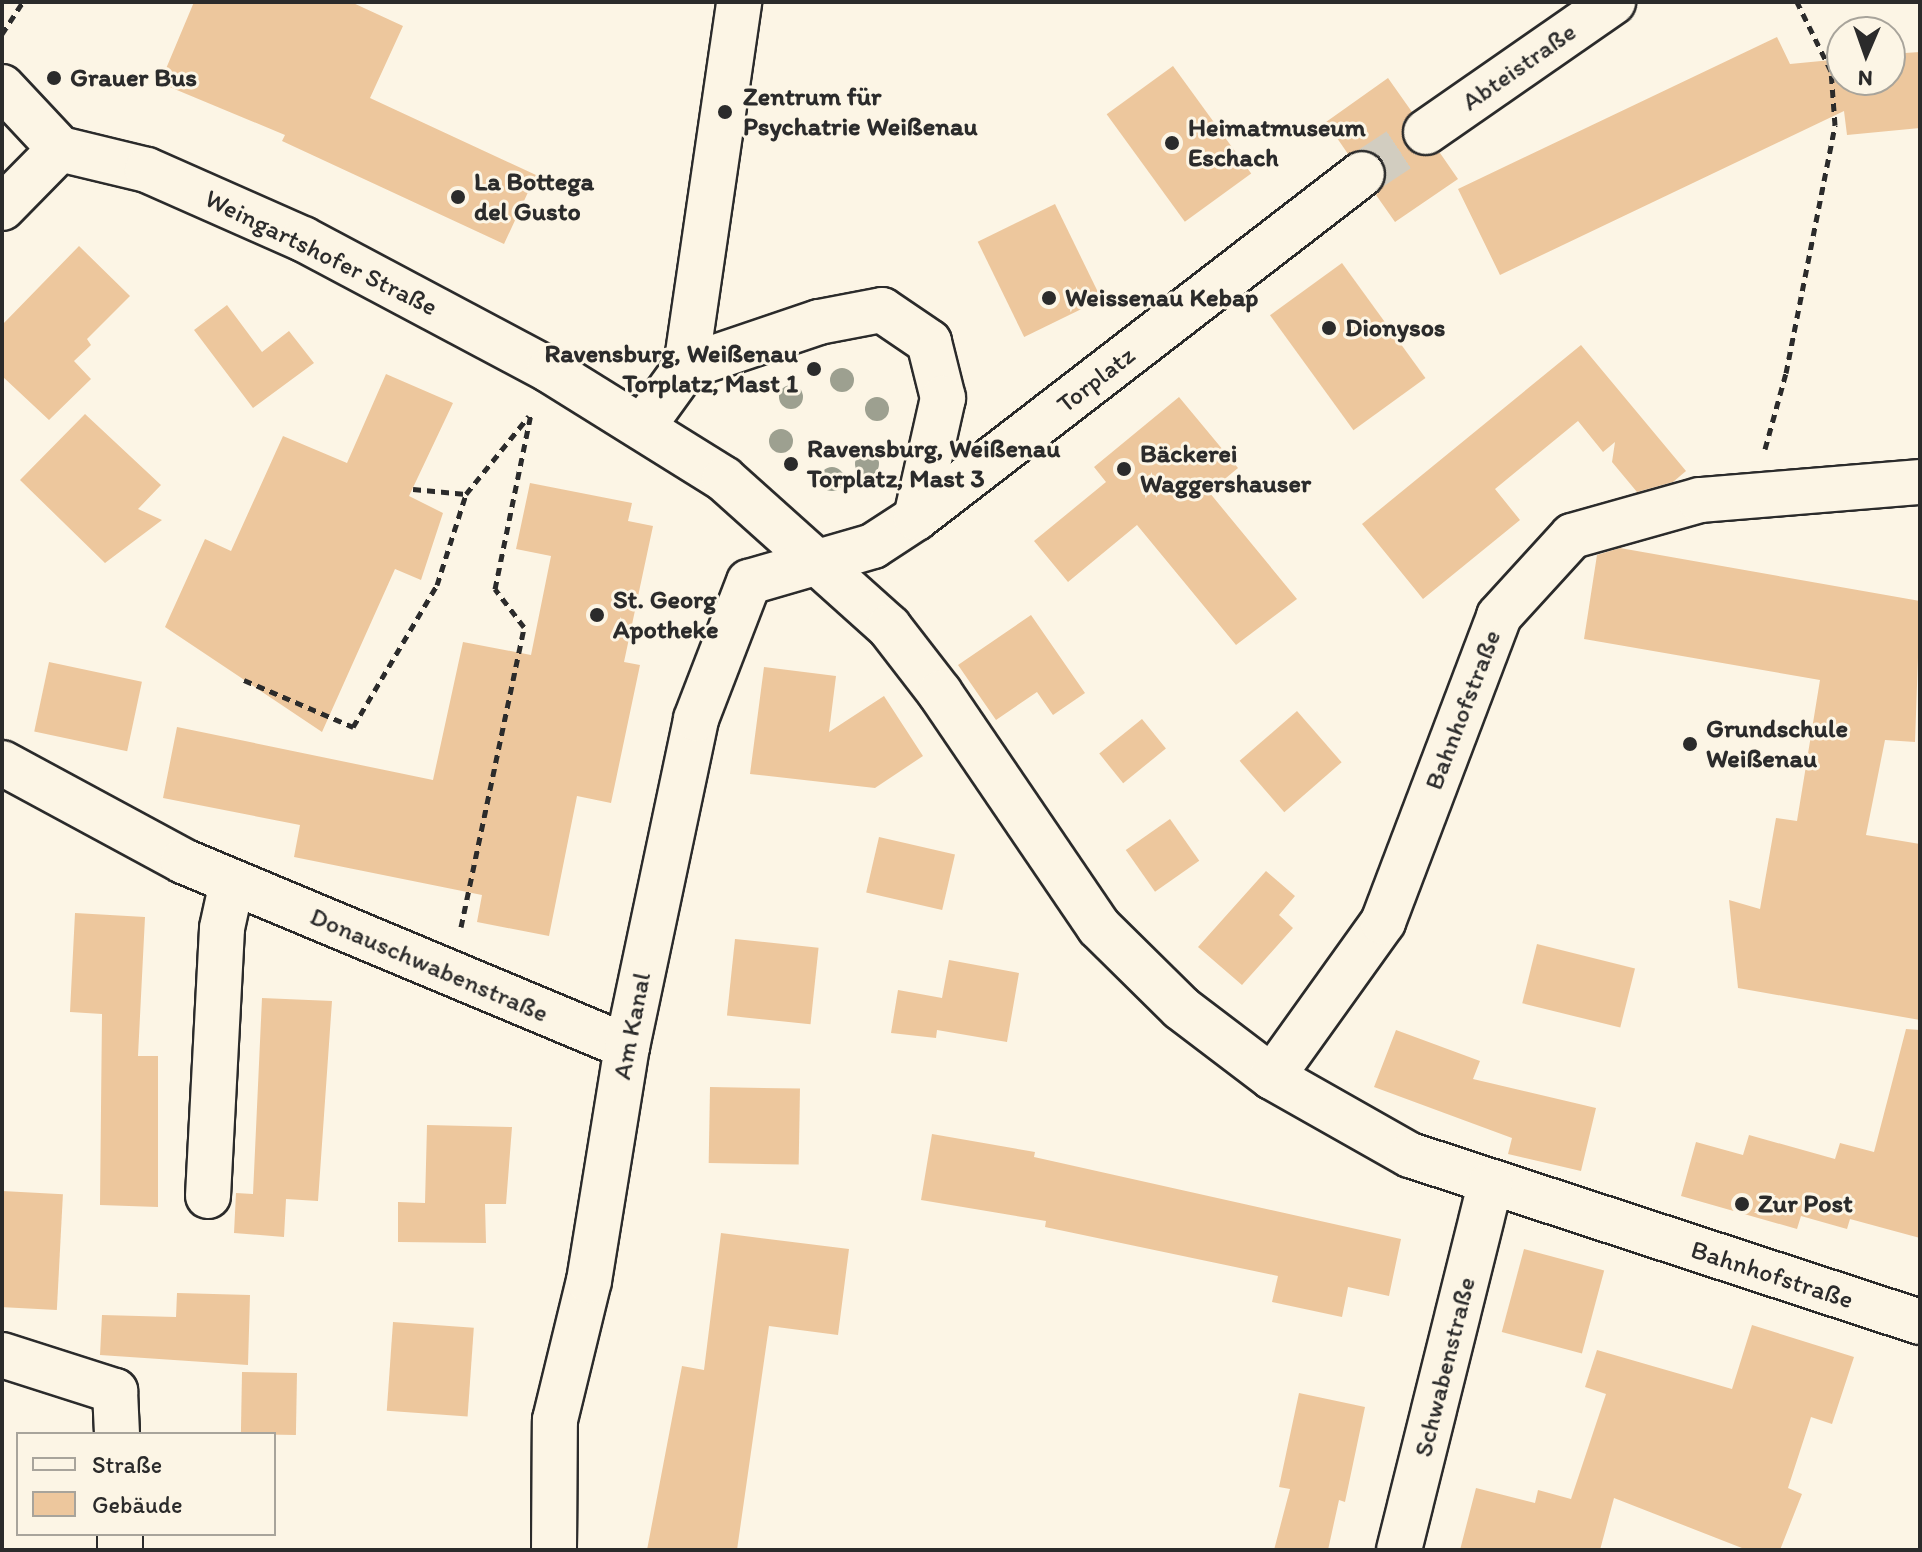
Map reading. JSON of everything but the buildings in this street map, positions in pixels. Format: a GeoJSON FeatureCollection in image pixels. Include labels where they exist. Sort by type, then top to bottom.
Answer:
{"type":"FeatureCollection","features":[{"type":"Feature","properties":{"kind":"street"},"geometry":{"type":"LineString","coordinates":[[644,425],[686,367],[739,2]]}},
{"type":"Feature","properties":{"kind":"street","name":"Abteistraße"},"geometry":{"type":"LineString","coordinates":[[1426,132],[1613,2]]}},
{"type":"Feature","properties":{"kind":"street"},"geometry":{"type":"LineString","coordinates":[[2,87],[60,149],[2,208]]}},
{"type":"Feature","properties":{"kind":"street","name":"Weingartshofer Straße"},"geometry":{"type":"LineString","coordinates":[[60,149],[147,170],[303,239],[549,370],[644,425],[724,479],[817,562]]}},
{"type":"Feature","properties":{"kind":"street","name":"Torplatz"},"geometry":{"type":"LineString","coordinates":[[817,562],[873,546],[916,518],[1362,174]]}},
{"type":"Feature","properties":{"kind":"street"},"geometry":{"type":"LineString","coordinates":[[686,367],[819,322],[882,310],[929,342],[943,398],[916,518]]}},
{"type":"Feature","properties":{"kind":"street","name":"Bahnhofstraße"},"geometry":{"type":"LineString","coordinates":[[1272,1077],[1383,922],[1499,616],[1572,536],[1700,500],[1920,482]]}},
{"type":"Feature","properties":{"kind":"street","name":"Bahnhofstraße"},"geometry":{"type":"LineString","coordinates":[[817,562],[889,627],[932,682],[1099,927],[1181,1008],[1272,1077],[1410,1155],[1490,1184],[1920,1322]]}},
{"type":"Feature","properties":{"kind":"street","name":"Am Kanal"},"geometry":{"type":"LineString","coordinates":[[554,1550],[555,1420],[589,1281],[627,1047],[696,719],[749,582],[817,562]]}},
{"type":"Feature","properties":{"kind":"street","name":"Donauschwabenstraße"},"geometry":{"type":"LineString","coordinates":[[2,763],[232,882],[627,1047]]}},
{"type":"Feature","properties":{"kind":"street"},"geometry":{"type":"LineString","coordinates":[[208,1196],[222,928],[232,882]]}},
{"type":"Feature","properties":{"kind":"street","name":"Schwabenstraße"},"geometry":{"type":"LineString","coordinates":[[1399,1550],[1490,1184]]}},
{"type":"Feature","properties":{"kind":"street"},"geometry":{"type":"LineString","coordinates":[[2,1355],[115,1391],[117,1432]]}},
{"type":"Feature","properties":{"kind":"path"},"geometry":{"type":"LineString","coordinates":[[2,34],[23,2]]}},
{"type":"Feature","properties":{"kind":"path"},"geometry":{"type":"LineString","coordinates":[[1750,495],[1786,373],[1835,125],[1831,71],[1797,2]]}},
{"type":"Feature","properties":{"kind":"path"},"geometry":{"type":"LineString","coordinates":[[452,975],[524,627],[495,589],[530,416],[549,370]]}},
{"type":"Feature","properties":{"kind":"path"},"geometry":{"type":"LineString","coordinates":[[244,680],[353,727],[437,585],[466,494],[530,416]]}},
{"type":"Feature","properties":{"kind":"path"},"geometry":{"type":"LineString","coordinates":[[413,489],[466,494]]}},
{"type":"Feature","properties":{"kind":"tunnel"},"geometry":{"type":"LineString","coordinates":[[1362,174],[1426,132]]}},
{"type":"Feature","properties":{"kind":"place","name":"Grauer Bus"},"geometry":{"type":"Point","coordinates":[54,78]}},
{"type":"Feature","properties":{"kind":"place","name":"Zentrum für Psychatrie Weißenau"},"geometry":{"type":"Point","coordinates":[725,112]}},
{"type":"Feature","properties":{"kind":"place","name":"Heimatmuseum Eschach"},"geometry":{"type":"Point","coordinates":[1172,143]}},
{"type":"Feature","properties":{"kind":"place","name":"La Bottega del Gusto"},"geometry":{"type":"Point","coordinates":[458,197]}},
{"type":"Feature","properties":{"kind":"place","name":"Weissenau Kebap"},"geometry":{"type":"Point","coordinates":[1049,298]}},
{"type":"Feature","properties":{"kind":"place","name":"Dionysos"},"geometry":{"type":"Point","coordinates":[1329,328]}},
{"type":"Feature","properties":{"kind":"place","name":"Ravensburg, Weißenau Torplatz, Mast 1"},"geometry":{"type":"Point","coordinates":[814,369]}},
{"type":"Feature","properties":{"kind":"place","name":"Ravensburg, Weißenau Torplatz, Mast 3"},"geometry":{"type":"Point","coordinates":[791,464]}},
{"type":"Feature","properties":{"kind":"place","name":"Bäckerei Waggershauser"},"geometry":{"type":"Point","coordinates":[1124,469]}},
{"type":"Feature","properties":{"kind":"place","name":"St. Georg Apotheke"},"geometry":{"type":"Point","coordinates":[597,615]}},
{"type":"Feature","properties":{"kind":"place","name":"Grundschule Weißenau"},"geometry":{"type":"Point","coordinates":[1690,744]}},
{"type":"Feature","properties":{"kind":"place","name":"Zur Post"},"geometry":{"type":"Point","coordinates":[1742,1204]}}]}
